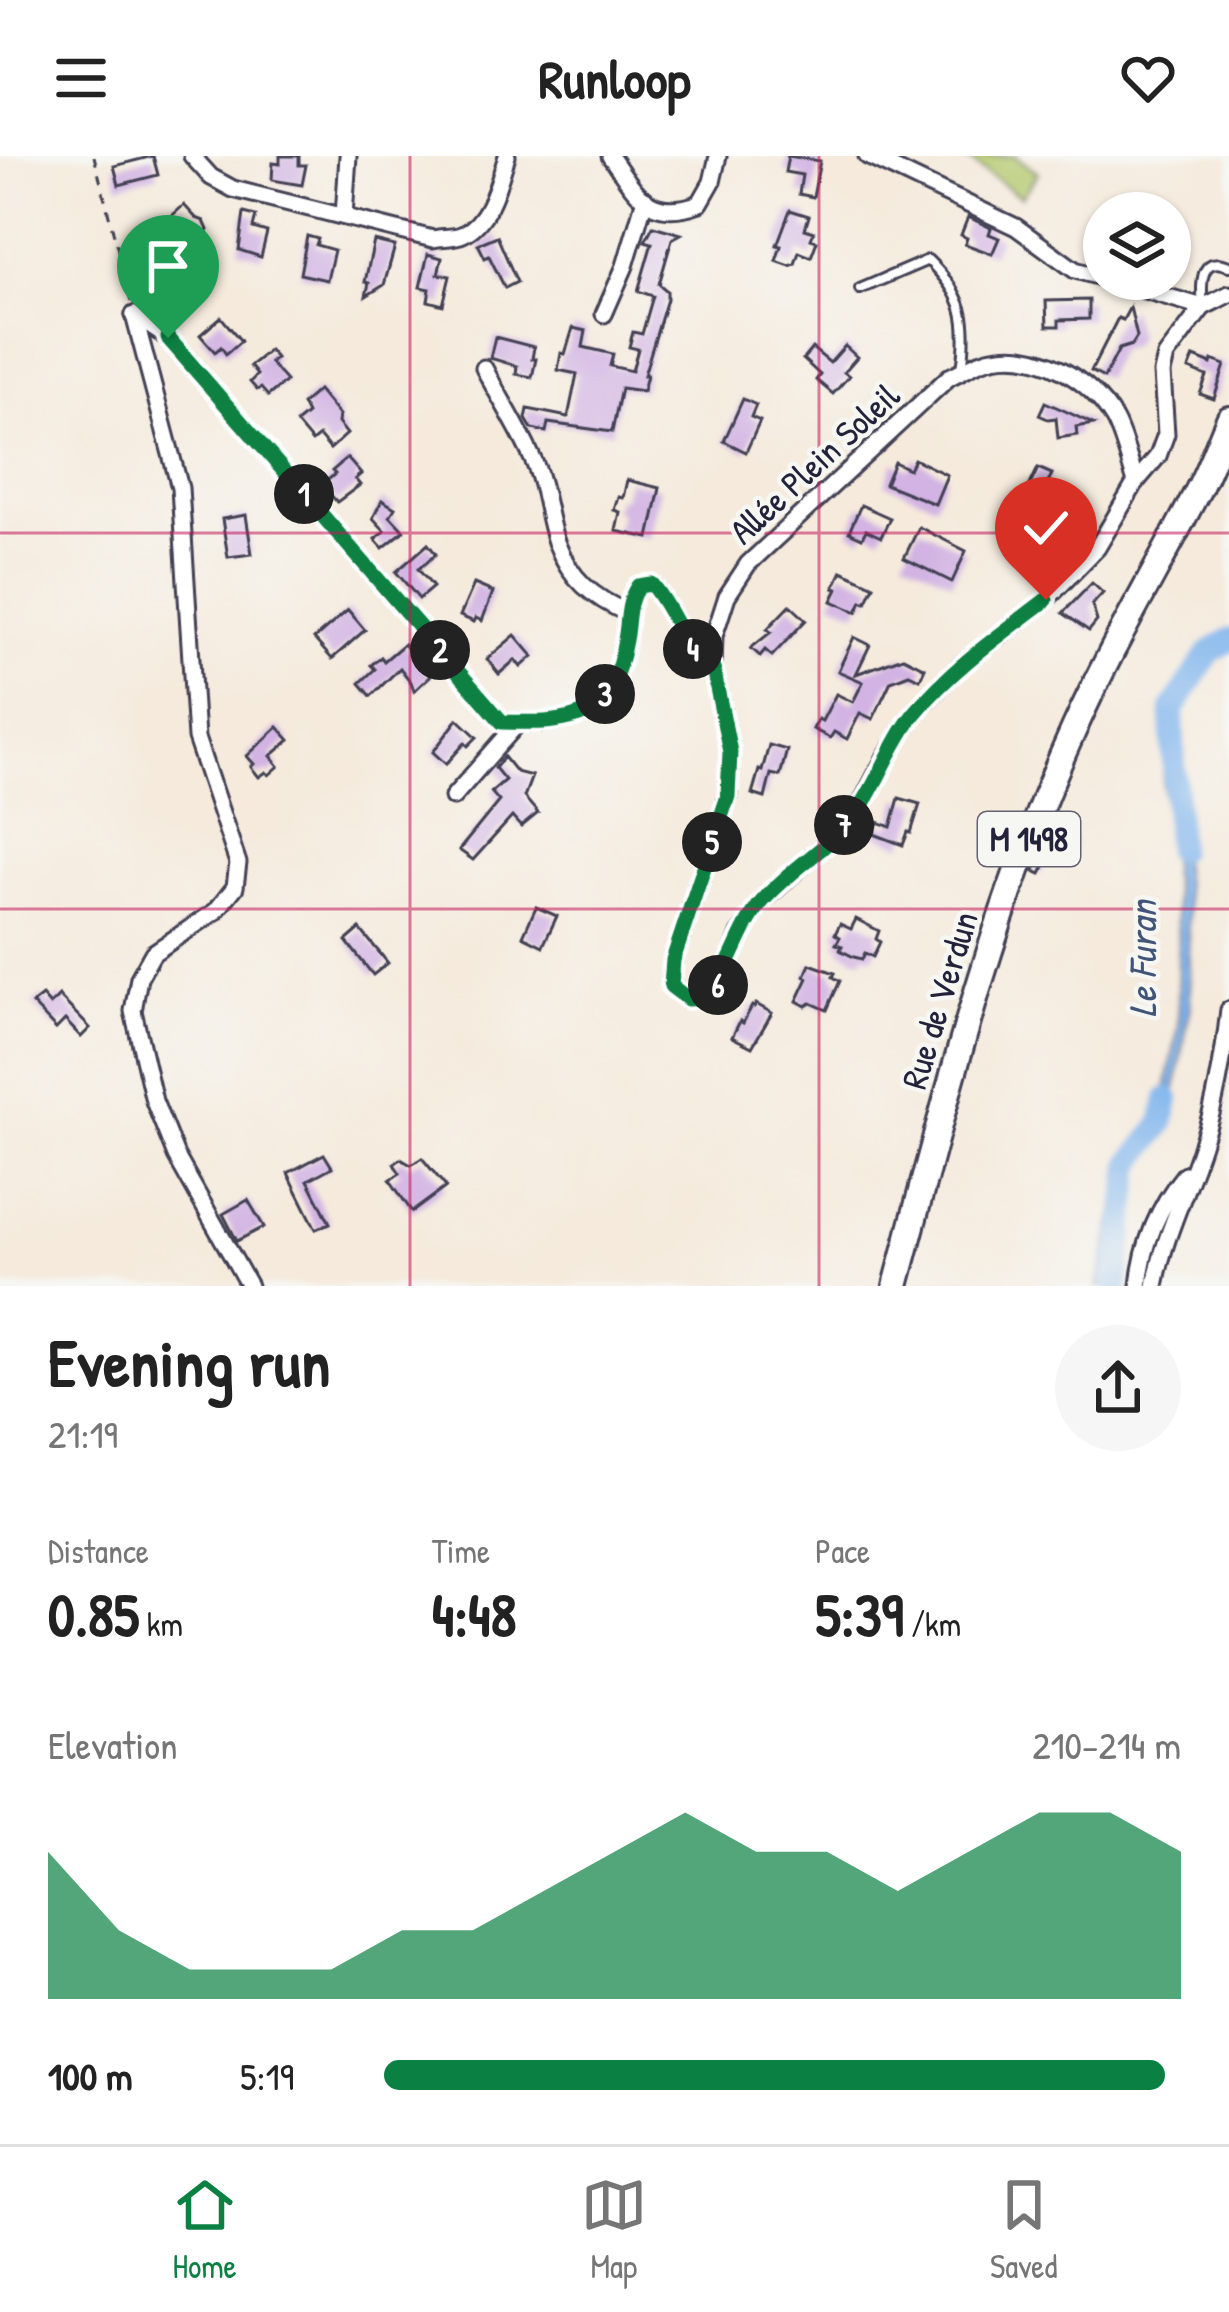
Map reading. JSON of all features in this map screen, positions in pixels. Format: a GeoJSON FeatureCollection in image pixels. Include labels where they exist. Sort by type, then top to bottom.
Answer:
{"type":"FeatureCollection","features":[{"type":"Feature","properties":{"kind":"main road","name":"Rue de Verdun"},"geometry":{"type":"LineString","coordinates":[[896,1286],[987,957],[1032,830],[1074,729],[1198,491],[1229,419]]}},
{"type":"Feature","properties":{"kind":"street"},"geometry":{"type":"LineString","coordinates":[[192,156],[211,177],[233,189],[433,239],[464,234],[482,218],[507,156]]}},
{"type":"Feature","properties":{"kind":"street"},"geometry":{"type":"LineString","coordinates":[[344,216],[348,156]]}},
{"type":"Feature","properties":{"kind":"street"},"geometry":{"type":"LineString","coordinates":[[610,156],[645,200],[660,209],[680,210],[700,203],[712,182],[718,156]]}},
{"type":"Feature","properties":{"kind":"street"},"geometry":{"type":"LineString","coordinates":[[867,156],[1016,227],[1083,272]]}},
{"type":"Feature","properties":{"kind":"street"},"geometry":{"type":"LineString","coordinates":[[604,314],[626,266],[645,200]]}},
{"type":"Feature","properties":{"kind":"street","name":"Allée Plein Soleil"},"geometry":{"type":"LineString","coordinates":[[1136,482],[1115,421],[1096,396],[1065,371],[1026,357],[990,358],[950,377],[748,564],[727,596],[714,637],[713,668],[730,752],[728,796],[673,960],[671,986],[688,999],[706,998],[722,980],[740,934],[762,902],[859,808],[914,714],[960,666],[1046,600],[1097,548],[1136,482],[1158,456],[1166,434],[1162,373],[1166,356],[1204,307],[1229,294]]}},
{"type":"Feature","properties":{"kind":"street"},"geometry":{"type":"LineString","coordinates":[[1179,300],[1204,307]]}},
{"type":"Feature","properties":{"kind":"street"},"geometry":{"type":"LineString","coordinates":[[134,315],[168,338],[502,722],[566,722],[596,705],[616,680],[629,599],[638,586],[651,584],[662,596],[698,658],[713,668]]}},
{"type":"Feature","properties":{"kind":"street"},"geometry":{"type":"LineString","coordinates":[[134,315],[180,488],[196,738],[238,863],[235,886],[216,911],[153,953],[139,978],[133,1011],[154,1101],[176,1156],[249,1286]]}},
{"type":"Feature","properties":{"kind":"street"},"geometry":{"type":"LineString","coordinates":[[484,368],[536,466],[556,542],[578,581],[600,601],[628,613]]}},
{"type":"Feature","properties":{"kind":"street"},"geometry":{"type":"LineString","coordinates":[[453,797],[519,722]]}},
{"type":"Feature","properties":{"kind":"street"},"geometry":{"type":"LineString","coordinates":[[1155,1286],[1167,1238],[1204,1141],[1224,1056],[1229,1010]]}},
{"type":"Feature","properties":{"kind":"street"},"geometry":{"type":"LineString","coordinates":[[1139,1286],[1152,1225],[1195,1163]]}},
{"type":"Feature","properties":{"kind":"lane"},"geometry":{"type":"LineString","coordinates":[[860,289],[928,260],[948,280],[963,307],[967,337],[962,371]]}},
{"type":"Feature","properties":{"kind":"lane"},"geometry":{"type":"LineString","coordinates":[[1204,307],[1203,275],[1214,264],[1229,266]]}},
{"type":"Feature","properties":{"kind":"path"},"geometry":{"type":"LineString","coordinates":[[94,156],[134,315]]}},
{"type":"Feature","properties":{"kind":"green space"},"geometry":{"type":"Polygon","coordinates":[[[963,156],[1015,156],[1038,173],[1021,197],[963,156]]]}},
{"type":"Feature","properties":{"kind":"water"},"geometry":{"type":"Polygon","coordinates":[[[1229,637],[1229,648],[1195,672],[1179,702],[1173,737],[1173,795],[1187,913],[1190,1006],[1169,1126],[1135,1167],[1109,1286],[1098,1286],[1125,1169],[1158,1132],[1179,1026],[1178,933],[1163,785],[1166,707],[1189,665],[1208,646],[1229,637]]]}},
{"type":"Feature","properties":{"kind":"building"},"geometry":{"type":"Polygon","coordinates":[[[153,156],[158,175],[119,185],[114,166],[153,156]]]}},
{"type":"Feature","properties":{"kind":"building"},"geometry":{"type":"Polygon","coordinates":[[[280,156],[299,156],[299,165],[306,165],[302,185],[272,180],[273,163],[280,164],[280,156]]]}},
{"type":"Feature","properties":{"kind":"building"},"geometry":{"type":"Polygon","coordinates":[[[788,156],[820,161],[813,197],[799,194],[802,175],[785,172],[788,156]]]}},
{"type":"Feature","properties":{"kind":"building"},"geometry":{"type":"Polygon","coordinates":[[[184,205],[208,230],[191,247],[166,221],[184,205]]]}},
{"type":"Feature","properties":{"kind":"building"},"geometry":{"type":"Polygon","coordinates":[[[790,210],[809,216],[805,229],[814,232],[811,239],[817,241],[811,257],[799,252],[790,266],[776,261],[790,210]]]}},
{"type":"Feature","properties":{"kind":"building"},"geometry":{"type":"Polygon","coordinates":[[[244,213],[256,216],[253,228],[267,232],[261,257],[239,250],[244,213]]]}},
{"type":"Feature","properties":{"kind":"building"},"geometry":{"type":"Polygon","coordinates":[[[968,217],[991,228],[989,234],[999,238],[992,254],[965,244],[967,238],[961,235],[968,217]]]}},
{"type":"Feature","properties":{"kind":"building"},"geometry":{"type":"Polygon","coordinates":[[[653,226],[681,234],[672,239],[659,284],[667,291],[667,299],[643,391],[621,388],[612,432],[548,423],[546,432],[532,429],[526,419],[528,409],[568,417],[577,374],[558,370],[573,328],[586,331],[583,347],[613,354],[610,366],[632,371],[638,349],[629,347],[633,332],[642,334],[653,296],[638,291],[652,243],[645,241],[653,226]]]}},
{"type":"Feature","properties":{"kind":"building"},"geometry":{"type":"Polygon","coordinates":[[[307,236],[318,239],[316,245],[334,250],[327,280],[300,274],[307,236]]]}},
{"type":"Feature","properties":{"kind":"building"},"geometry":{"type":"Polygon","coordinates":[[[497,236],[517,282],[505,288],[478,244],[497,236]]]}},
{"type":"Feature","properties":{"kind":"building"},"geometry":{"type":"Polygon","coordinates":[[[374,241],[395,246],[384,285],[366,296],[369,283],[365,282],[374,241]]]}},
{"type":"Feature","properties":{"kind":"building"},"geometry":{"type":"Polygon","coordinates":[[[428,254],[442,258],[438,274],[450,276],[443,305],[428,301],[430,289],[420,287],[428,254]]]}},
{"type":"Feature","properties":{"kind":"building"},"geometry":{"type":"Polygon","coordinates":[[[1089,300],[1089,319],[1059,320],[1059,326],[1047,326],[1046,301],[1089,300]]]}},
{"type":"Feature","properties":{"kind":"building"},"geometry":{"type":"Polygon","coordinates":[[[1130,307],[1137,337],[1132,345],[1119,349],[1104,378],[1091,371],[1118,318],[1123,320],[1130,307]]]}},
{"type":"Feature","properties":{"kind":"building"},"geometry":{"type":"Polygon","coordinates":[[[221,317],[241,341],[226,354],[221,347],[215,352],[200,335],[221,317]]]}},
{"type":"Feature","properties":{"kind":"building"},"geometry":{"type":"Polygon","coordinates":[[[495,337],[534,347],[532,377],[516,374],[517,366],[490,358],[495,337]]]}},
{"type":"Feature","properties":{"kind":"building"},"geometry":{"type":"Polygon","coordinates":[[[845,346],[857,357],[844,372],[849,376],[833,394],[816,380],[820,375],[803,359],[812,348],[830,363],[845,346]]]}},
{"type":"Feature","properties":{"kind":"building"},"geometry":{"type":"Polygon","coordinates":[[[269,350],[276,358],[270,363],[286,381],[268,396],[250,382],[257,375],[250,366],[269,350]]]}},
{"type":"Feature","properties":{"kind":"building"},"geometry":{"type":"Polygon","coordinates":[[[1194,357],[1225,365],[1214,399],[1200,394],[1207,376],[1189,369],[1194,357]]]}},
{"type":"Feature","properties":{"kind":"building"},"geometry":{"type":"Polygon","coordinates":[[[318,390],[339,415],[338,423],[347,434],[330,449],[319,436],[312,442],[296,423],[307,414],[302,404],[318,390]]]}},
{"type":"Feature","properties":{"kind":"building"},"geometry":{"type":"Polygon","coordinates":[[[743,399],[756,405],[751,417],[760,421],[746,452],[724,441],[743,399]]]}},
{"type":"Feature","properties":{"kind":"building"},"geometry":{"type":"Polygon","coordinates":[[[1045,402],[1093,424],[1076,427],[1077,435],[1058,438],[1056,418],[1039,415],[1045,402]]]}},
{"type":"Feature","properties":{"kind":"building"},"geometry":{"type":"Polygon","coordinates":[[[347,458],[361,474],[355,479],[360,485],[337,502],[322,485],[347,458]]]}},
{"type":"Feature","properties":{"kind":"building"},"geometry":{"type":"Polygon","coordinates":[[[914,459],[947,475],[935,504],[885,484],[894,462],[909,469],[914,459]]]}},
{"type":"Feature","properties":{"kind":"building"},"geometry":{"type":"Polygon","coordinates":[[[1038,468],[1052,474],[1031,519],[1017,512],[1038,468]]]}},
{"type":"Feature","properties":{"kind":"building"},"geometry":{"type":"Polygon","coordinates":[[[627,480],[660,488],[649,538],[616,531],[620,512],[614,510],[627,480]]]}},
{"type":"Feature","properties":{"kind":"building"},"geometry":{"type":"Polygon","coordinates":[[[382,500],[395,508],[390,516],[404,531],[383,548],[375,539],[385,531],[373,518],[382,500]]]}},
{"type":"Feature","properties":{"kind":"building"},"geometry":{"type":"Polygon","coordinates":[[[861,505],[890,518],[881,537],[866,530],[862,538],[849,532],[861,505]]]}},
{"type":"Feature","properties":{"kind":"building"},"geometry":{"type":"Polygon","coordinates":[[[246,515],[252,554],[228,557],[222,519],[246,515]]]}},
{"type":"Feature","properties":{"kind":"building"},"geometry":{"type":"Polygon","coordinates":[[[919,527],[966,551],[952,582],[904,558],[919,527]]]}},
{"type":"Feature","properties":{"kind":"building"},"geometry":{"type":"Polygon","coordinates":[[[428,544],[436,554],[418,569],[433,587],[419,599],[396,572],[428,544]]]}},
{"type":"Feature","properties":{"kind":"building"},"geometry":{"type":"Polygon","coordinates":[[[842,571],[874,586],[857,612],[832,601],[842,571]]]}},
{"type":"Feature","properties":{"kind":"building"},"geometry":{"type":"Polygon","coordinates":[[[1092,583],[1103,593],[1092,605],[1097,621],[1089,631],[1063,613],[1092,583]]]}},
{"type":"Feature","properties":{"kind":"building"},"geometry":{"type":"Polygon","coordinates":[[[474,584],[493,592],[482,621],[476,618],[474,622],[460,616],[474,584]]]}},
{"type":"Feature","properties":{"kind":"building"},"geometry":{"type":"Polygon","coordinates":[[[790,605],[806,620],[772,656],[765,650],[760,656],[751,648],[771,632],[767,629],[790,605]]]}},
{"type":"Feature","properties":{"kind":"building"},"geometry":{"type":"Polygon","coordinates":[[[348,610],[365,630],[332,659],[314,639],[348,610]]]}},
{"type":"Feature","properties":{"kind":"building"},"geometry":{"type":"Polygon","coordinates":[[[515,635],[533,656],[521,667],[515,660],[499,674],[487,659],[515,635]]]}},
{"type":"Feature","properties":{"kind":"building"},"geometry":{"type":"Polygon","coordinates":[[[854,637],[870,645],[856,674],[903,657],[925,668],[920,679],[909,674],[891,681],[873,719],[860,713],[847,739],[834,732],[830,738],[813,729],[818,719],[822,721],[836,694],[853,702],[863,682],[838,671],[854,637]]]}},
{"type":"Feature","properties":{"kind":"building"},"geometry":{"type":"Polygon","coordinates":[[[404,644],[430,676],[414,691],[400,668],[371,696],[360,683],[375,669],[371,665],[381,657],[384,661],[404,644]]]}},
{"type":"Feature","properties":{"kind":"building"},"geometry":{"type":"Polygon","coordinates":[[[458,719],[477,737],[446,764],[433,752],[458,719]]]}},
{"type":"Feature","properties":{"kind":"building"},"geometry":{"type":"Polygon","coordinates":[[[278,727],[290,740],[271,756],[279,766],[259,777],[247,756],[278,727]]]}},
{"type":"Feature","properties":{"kind":"building"},"geometry":{"type":"Polygon","coordinates":[[[769,745],[787,750],[780,776],[771,774],[765,798],[752,794],[769,745]]]}},
{"type":"Feature","properties":{"kind":"building"},"geometry":{"type":"Polygon","coordinates":[[[504,757],[516,772],[532,776],[524,797],[538,813],[521,827],[512,817],[473,860],[459,850],[499,801],[491,792],[505,780],[495,768],[504,757]]]}},
{"type":"Feature","properties":{"kind":"building"},"geometry":{"type":"Polygon","coordinates":[[[899,798],[920,804],[903,845],[874,834],[878,822],[891,827],[899,798]]]}},
{"type":"Feature","properties":{"kind":"building"},"geometry":{"type":"Polygon","coordinates":[[[1050,830],[1075,840],[1067,859],[1052,853],[1041,874],[1034,871],[1050,830]]]}},
{"type":"Feature","properties":{"kind":"building"},"geometry":{"type":"Polygon","coordinates":[[[536,907],[557,916],[543,946],[523,936],[536,907]]]}},
{"type":"Feature","properties":{"kind":"building"},"geometry":{"type":"Polygon","coordinates":[[[856,919],[879,931],[873,957],[865,953],[862,959],[854,957],[836,944],[840,924],[851,929],[856,919]]]}},
{"type":"Feature","properties":{"kind":"building"},"geometry":{"type":"Polygon","coordinates":[[[360,929],[388,963],[373,975],[346,941],[360,929]]]}},
{"type":"Feature","properties":{"kind":"building"},"geometry":{"type":"Polygon","coordinates":[[[810,964],[835,973],[833,977],[840,981],[827,1010],[797,1001],[810,964]]]}},
{"type":"Feature","properties":{"kind":"building"},"geometry":{"type":"Polygon","coordinates":[[[42,996],[50,1005],[59,996],[90,1028],[81,1037],[65,1020],[56,1029],[32,1004],[42,996]]]}},
{"type":"Feature","properties":{"kind":"building"},"geometry":{"type":"Polygon","coordinates":[[[756,1004],[772,1013],[752,1047],[732,1037],[756,1004]]]}},
{"type":"Feature","properties":{"kind":"building"},"geometry":{"type":"Polygon","coordinates":[[[324,1154],[332,1167],[308,1180],[330,1223],[316,1229],[288,1173],[324,1154]]]}},
{"type":"Feature","properties":{"kind":"building"},"geometry":{"type":"Polygon","coordinates":[[[422,1158],[446,1187],[412,1212],[390,1180],[400,1173],[394,1164],[401,1159],[411,1165],[422,1158]]]}},
{"type":"Feature","properties":{"kind":"building"},"geometry":{"type":"Polygon","coordinates":[[[248,1200],[264,1227],[237,1241],[223,1214],[248,1200]]]}},
{"type":"Feature","properties":{"kind":"waterway","name":"Le Furan"},"geometry":{"type":"LineString","coordinates":[[1177,850],[1172,711],[1209,653],[1229,640]]}},
{"type":"Feature","properties":{"kind":"waterway","name":"Le Furan"},"geometry":{"type":"LineString","coordinates":[[1116,1286],[1132,1163],[1163,1123],[1168,1099]]}},
{"type":"Feature","properties":{"kind":"route"},"geometry":{"type":"LineString","coordinates":[[168,338],[502,722],[566,722],[596,705],[616,680],[629,599],[638,586],[651,584],[662,596],[698,658],[713,668],[730,752],[728,796],[673,960],[671,986],[688,999],[706,998],[722,980],[740,934],[762,902],[859,808],[914,714],[960,666],[1046,600]]}}]}
